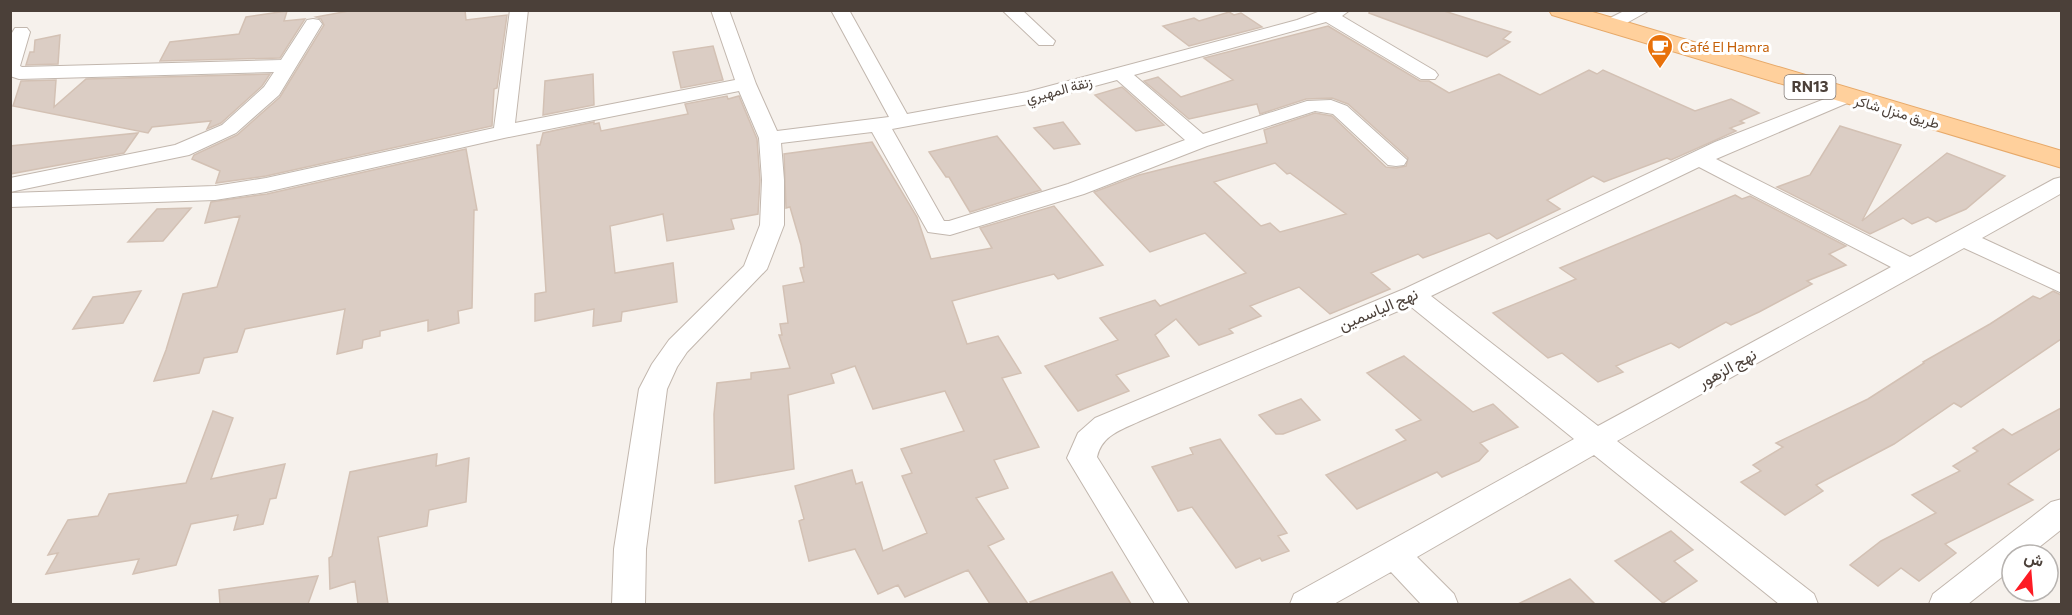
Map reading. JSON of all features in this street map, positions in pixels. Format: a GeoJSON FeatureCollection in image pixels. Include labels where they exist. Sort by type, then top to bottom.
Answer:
{"type":"FeatureCollection","features":[{"type":"Feature","properties":{"kind":"main road","name":"طريق منزل شاكر"},"geometry":{"type":"LineString","coordinates":[[1560,10],[2061,160]]}},
{"type":"Feature","properties":{"kind":"street"},"geometry":{"type":"LineString","coordinates":[[504,132],[519,10]]}},
{"type":"Feature","properties":{"kind":"street"},"geometry":{"type":"LineString","coordinates":[[628,604],[630,549],[653,389],[665,364],[678,346],[755,268],[772,225],[773,180],[770,138],[746,84],[720,10]]}},
{"type":"Feature","properties":{"kind":"street"},"geometry":{"type":"LineString","coordinates":[[840,10],[902,121]]}},
{"type":"Feature","properties":{"kind":"street"},"geometry":{"type":"LineString","coordinates":[[1011,10],[1046,41]]}},
{"type":"Feature","properties":{"kind":"street"},"geometry":{"type":"LineString","coordinates":[[1608,26],[1641,10]]}},
{"type":"Feature","properties":{"kind":"street"},"geometry":{"type":"LineString","coordinates":[[1334,13],[1428,75]]}},
{"type":"Feature","properties":{"kind":"street","name":"زنقة المهيري"},"geometry":{"type":"LineString","coordinates":[[770,138],[879,125],[1028,98],[1334,13]]}},
{"type":"Feature","properties":{"kind":"street"},"geometry":{"type":"LineString","coordinates":[[10,185],[181,150],[229,129],[272,91],[313,24]]}},
{"type":"Feature","properties":{"kind":"street"},"geometry":{"type":"LineString","coordinates":[[21,33],[10,67],[19,73],[288,66]]}},
{"type":"Feature","properties":{"kind":"street"},"geometry":{"type":"LineString","coordinates":[[1120,73],[1200,142]]}},
{"type":"Feature","properties":{"kind":"street"},"geometry":{"type":"LineString","coordinates":[[10,200],[214,193],[266,185],[504,132],[746,84]]}},
{"type":"Feature","properties":{"kind":"street","name":"نهج الياسمين"},"geometry":{"type":"LineString","coordinates":[[1173,604],[1082,458],[1085,442],[1096,430],[1413,295],[1700,159],[1845,97]]}},
{"type":"Feature","properties":{"kind":"street"},"geometry":{"type":"LineString","coordinates":[[879,125],[936,226],[950,228],[1076,189],[1200,142],[1298,109],[1321,105],[1340,110],[1396,160]]}},
{"type":"Feature","properties":{"kind":"street"},"geometry":{"type":"LineString","coordinates":[[1700,159],[1910,267]]}},
{"type":"Feature","properties":{"kind":"street","name":"نهج الزهور"},"geometry":{"type":"LineString","coordinates":[[1394,554],[2061,184]]}},
{"type":"Feature","properties":{"kind":"street"},"geometry":{"type":"LineString","coordinates":[[1962,238],[2061,285]]}},
{"type":"Feature","properties":{"kind":"street"},"geometry":{"type":"LineString","coordinates":[[1413,295],[1802,604]]}},
{"type":"Feature","properties":{"kind":"street"},"geometry":{"type":"LineString","coordinates":[[1945,604],[2061,511]]}},
{"type":"Feature","properties":{"kind":"street"},"geometry":{"type":"LineString","coordinates":[[1306,604],[1394,554],[1442,604]]}},
{"type":"Feature","properties":{"kind":"building"},"geometry":{"type":"Polygon","coordinates":[[[354,10],[465,10],[466,20],[507,15],[497,88],[494,89],[492,126],[266,176],[216,183],[220,171],[192,159],[194,155],[237,135],[280,97],[324,25],[321,19],[316,17],[354,10]]]}},
{"type":"Feature","properties":{"kind":"building"},"geometry":{"type":"Polygon","coordinates":[[[1370,10],[1441,10],[1511,32],[1503,39],[1510,42],[1487,57],[1369,13],[1370,10]]]}},
{"type":"Feature","properties":{"kind":"building"},"geometry":{"type":"Polygon","coordinates":[[[287,11],[284,21],[305,19],[280,58],[160,61],[170,42],[239,34],[246,17],[287,11]]]}},
{"type":"Feature","properties":{"kind":"building"},"geometry":{"type":"Polygon","coordinates":[[[1229,12],[1234,15],[1241,13],[1262,27],[1189,46],[1163,26],[1194,18],[1199,21],[1229,12]]]}},
{"type":"Feature","properties":{"kind":"building"},"geometry":{"type":"Polygon","coordinates":[[[1328,26],[1420,81],[1429,81],[1449,93],[1499,74],[1540,95],[1589,70],[1597,74],[1603,70],[1695,111],[1731,99],[1759,113],[1740,121],[1744,123],[1730,128],[1736,131],[1671,160],[1667,158],[1604,182],[1593,176],[1547,200],[1560,209],[1497,239],[1489,233],[1423,258],[1418,254],[1371,273],[1390,289],[1330,314],[1299,287],[1250,306],[1261,316],[1229,329],[1233,333],[1199,345],[1176,319],[1155,335],[1169,356],[1116,375],[1129,391],[1078,411],[1045,366],[1118,340],[1100,318],[1155,300],[1160,306],[1246,273],[1205,233],[1150,252],[1094,192],[1139,175],[1267,143],[1264,130],[1315,113],[1332,116],[1386,167],[1406,166],[1408,158],[1348,104],[1332,98],[1306,99],[1260,114],[1257,104],[1189,119],[1144,81],[1158,77],[1181,97],[1233,80],[1204,58],[1328,26]],[[1275,163],[1214,182],[1261,226],[1270,223],[1280,232],[1346,214],[1290,173],[1287,174],[1275,163]]]}},
{"type":"Feature","properties":{"kind":"building"},"geometry":{"type":"Polygon","coordinates":[[[60,35],[58,64],[26,65],[30,52],[34,52],[35,40],[60,35]]]}},
{"type":"Feature","properties":{"kind":"building"},"geometry":{"type":"Polygon","coordinates":[[[713,46],[723,80],[681,88],[673,52],[713,46]]]}},
{"type":"Feature","properties":{"kind":"building"},"geometry":{"type":"Polygon","coordinates":[[[270,74],[262,86],[221,123],[207,129],[211,121],[152,127],[148,133],[13,106],[21,81],[56,80],[54,107],[86,79],[270,74]]]}},
{"type":"Feature","properties":{"kind":"building"},"geometry":{"type":"Polygon","coordinates":[[[593,74],[594,105],[543,115],[545,81],[593,74]]]}},
{"type":"Feature","properties":{"kind":"building"},"geometry":{"type":"Polygon","coordinates":[[[1122,87],[1164,125],[1136,131],[1095,95],[1122,87]]]}},
{"type":"Feature","properties":{"kind":"building"},"geometry":{"type":"Polygon","coordinates":[[[727,96],[728,99],[739,96],[757,139],[760,180],[758,214],[731,219],[734,229],[667,241],[663,214],[610,226],[615,273],[673,263],[677,302],[622,312],[621,321],[593,326],[594,309],[535,321],[535,294],[546,292],[537,145],[540,145],[543,133],[594,122],[594,124],[599,123],[601,131],[688,114],[685,104],[727,96]]]}},
{"type":"Feature","properties":{"kind":"building"},"geometry":{"type":"Polygon","coordinates":[[[1063,122],[1080,144],[1054,149],[1034,128],[1063,122]]]}},
{"type":"Feature","properties":{"kind":"building"},"geometry":{"type":"Polygon","coordinates":[[[1840,126],[1901,145],[1862,221],[1947,153],[2005,176],[1966,209],[1936,222],[1928,217],[1912,224],[1903,218],[1870,234],[1777,187],[1810,175],[1840,126]]]}},
{"type":"Feature","properties":{"kind":"building"},"geometry":{"type":"Polygon","coordinates":[[[138,133],[124,153],[10,174],[10,146],[138,133]]]}},
{"type":"Feature","properties":{"kind":"building"},"geometry":{"type":"Polygon","coordinates":[[[997,136],[1041,190],[970,212],[949,177],[946,177],[929,152],[997,136]]]}},
{"type":"Feature","properties":{"kind":"building"},"geometry":{"type":"Polygon","coordinates":[[[872,142],[917,217],[931,259],[992,248],[980,228],[1054,206],[1103,265],[1058,279],[1054,274],[952,301],[967,344],[998,336],[1021,373],[1002,378],[1039,447],[994,460],[1008,488],[976,498],[1004,539],[988,546],[1028,604],[990,604],[968,570],[905,597],[898,585],[878,594],[855,549],[809,561],[799,521],[804,519],[795,486],[852,470],[856,484],[862,482],[883,551],[927,533],[902,476],[912,473],[901,449],[964,431],[945,391],[873,409],[855,366],[831,374],[834,383],[788,395],[794,469],[715,483],[714,414],[717,383],[751,379],[751,373],[790,368],[779,335],[782,335],[780,324],[788,323],[783,286],[804,282],[800,268],[804,267],[801,245],[790,207],[786,208],[784,154],[872,142]]]}},
{"type":"Feature","properties":{"kind":"building"},"geometry":{"type":"Polygon","coordinates":[[[466,149],[477,210],[474,210],[472,308],[458,311],[459,323],[428,331],[428,320],[380,331],[380,336],[363,340],[362,348],[337,354],[345,309],[245,329],[237,352],[204,358],[199,373],[154,381],[183,294],[217,287],[240,216],[205,223],[211,202],[267,194],[466,149]]]}},
{"type":"Feature","properties":{"kind":"building"},"geometry":{"type":"Polygon","coordinates":[[[1735,195],[1742,199],[1750,196],[1846,246],[1829,254],[1846,265],[1807,281],[1812,284],[1759,312],[1731,325],[1726,322],[1679,348],[1671,343],[1616,366],[1623,372],[1598,382],[1562,353],[1548,358],[1493,313],[1576,279],[1560,268],[1735,195]]]}},
{"type":"Feature","properties":{"kind":"building"},"geometry":{"type":"Polygon","coordinates":[[[191,208],[163,241],[128,242],[157,209],[191,208]]]}},
{"type":"Feature","properties":{"kind":"building"},"geometry":{"type":"Polygon","coordinates":[[[141,291],[123,323],[73,329],[93,297],[141,291]]]}},
{"type":"Feature","properties":{"kind":"building"},"geometry":{"type":"Polygon","coordinates":[[[2053,291],[2061,295],[2061,339],[1961,407],[1954,403],[1894,444],[1816,485],[1823,491],[1785,515],[1741,482],[1761,471],[1753,465],[1783,447],[1776,443],[1868,399],[1923,362],[1990,324],[2033,296],[2040,299],[2053,291]]]}},
{"type":"Feature","properties":{"kind":"building"},"geometry":{"type":"Polygon","coordinates":[[[1404,356],[1473,412],[1493,404],[1518,427],[1480,443],[1488,451],[1479,461],[1442,477],[1437,472],[1357,509],[1326,475],[1406,440],[1396,430],[1421,420],[1367,373],[1404,356]]]}},
{"type":"Feature","properties":{"kind":"building"},"geometry":{"type":"Polygon","coordinates":[[[1301,399],[1320,420],[1283,434],[1276,434],[1259,415],[1301,399]]]}},
{"type":"Feature","properties":{"kind":"building"},"geometry":{"type":"Polygon","coordinates":[[[2061,408],[2061,448],[2008,484],[2033,500],[1945,544],[1956,553],[1919,581],[1901,568],[1878,586],[1850,565],[1881,541],[1936,513],[1912,495],[1960,471],[1953,466],[1978,451],[1973,448],[2003,429],[2012,435],[2061,408]]]}},
{"type":"Feature","properties":{"kind":"building"},"geometry":{"type":"Polygon","coordinates":[[[213,411],[233,418],[211,479],[285,464],[276,498],[270,499],[263,524],[234,530],[238,515],[191,524],[176,565],[133,574],[139,559],[46,574],[58,553],[48,555],[68,520],[98,516],[109,494],[186,483],[213,411]]]}},
{"type":"Feature","properties":{"kind":"building"},"geometry":{"type":"Polygon","coordinates":[[[1220,439],[1287,533],[1278,536],[1289,551],[1262,561],[1260,558],[1236,568],[1192,507],[1178,511],[1152,467],[1193,454],[1190,448],[1220,439]]]}},
{"type":"Feature","properties":{"kind":"building"},"geometry":{"type":"Polygon","coordinates":[[[437,454],[436,466],[469,458],[466,502],[429,510],[427,526],[378,537],[388,604],[358,604],[355,581],[330,589],[329,558],[332,556],[350,472],[437,454]]]}},
{"type":"Feature","properties":{"kind":"building"},"geometry":{"type":"Polygon","coordinates":[[[1671,531],[1693,550],[1674,561],[1697,581],[1663,603],[1615,561],[1671,531]]]}},
{"type":"Feature","properties":{"kind":"building"},"geometry":{"type":"Polygon","coordinates":[[[1112,572],[1131,604],[1031,604],[1030,602],[1112,572]]]}},
{"type":"Feature","properties":{"kind":"building"},"geometry":{"type":"Polygon","coordinates":[[[318,576],[308,604],[220,604],[219,590],[318,576]]]}},
{"type":"Feature","properties":{"kind":"building"},"geometry":{"type":"Polygon","coordinates":[[[1570,579],[1595,604],[1518,604],[1570,579]]]}},
{"type":"Feature","properties":{"kind":"place","name":"Café El Hamra"},"geometry":{"type":"Point","coordinates":[1660,70]}}]}
